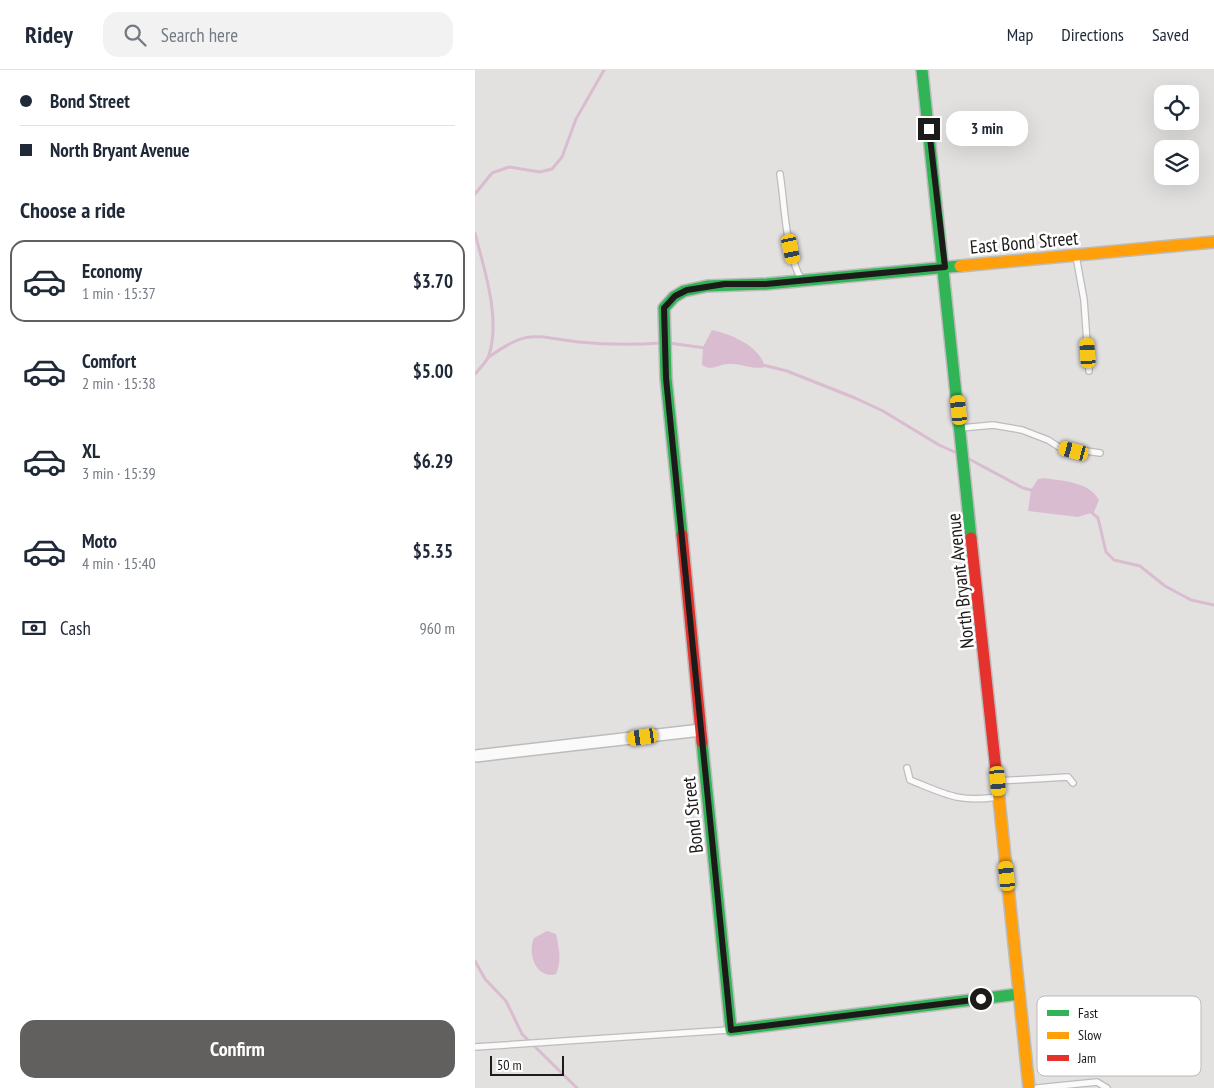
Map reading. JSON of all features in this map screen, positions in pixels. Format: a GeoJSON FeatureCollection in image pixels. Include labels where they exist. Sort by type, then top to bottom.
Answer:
{"type":"FeatureCollection","features":[{"type":"Feature","properties":{"kind":"street","name":"North Bryant Avenue"},"geometry":{"type":"LineString","coordinates":[[923,70],[1029,1088]]}},
{"type":"Feature","properties":{"kind":"street","name":"East Bond Street"},"geometry":{"type":"LineString","coordinates":[[664,308],[675,296],[687,290],[725,284],[766,284],[802,281],[1214,242]]}},
{"type":"Feature","properties":{"kind":"street","name":"Bond Street"},"geometry":{"type":"LineString","coordinates":[[664,308],[666,378],[731,1030]]}},
{"type":"Feature","properties":{"kind":"street"},"geometry":{"type":"LineString","coordinates":[[477,756],[701,730]]}},
{"type":"Feature","properties":{"kind":"street"},"geometry":{"type":"LineString","coordinates":[[731,1030],[1019,994]]}},
{"type":"Feature","properties":{"kind":"lane"},"geometry":{"type":"LineString","coordinates":[[780,174],[788,233],[795,266],[802,281]]}},
{"type":"Feature","properties":{"kind":"lane"},"geometry":{"type":"LineString","coordinates":[[1075,254],[1084,300],[1089,371]]}},
{"type":"Feature","properties":{"kind":"lane"},"geometry":{"type":"LineString","coordinates":[[961,428],[993,425],[1022,430],[1048,440],[1059,447],[1100,453]]}},
{"type":"Feature","properties":{"kind":"lane"},"geometry":{"type":"LineString","coordinates":[[907,768],[910,780],[949,797],[971,800],[999,797]]}},
{"type":"Feature","properties":{"kind":"lane"},"geometry":{"type":"LineString","coordinates":[[998,781],[1068,777],[1073,783]]}},
{"type":"Feature","properties":{"kind":"lane"},"geometry":{"type":"LineString","coordinates":[[475,1047],[731,1030]]}},
{"type":"Feature","properties":{"kind":"lane"},"geometry":{"type":"LineString","coordinates":[[1037,1088],[1097,1082],[1107,1088]]}},
{"type":"Feature","properties":{"kind":"shaded area"},"geometry":{"type":"Polygon","coordinates":[[[712,330],[744,342],[757,353],[765,367],[756,368],[738,364],[725,364],[709,368],[702,365],[703,347],[712,330]]]}},
{"type":"Feature","properties":{"kind":"shaded area"},"geometry":{"type":"Polygon","coordinates":[[[1038,479],[1066,481],[1089,489],[1099,500],[1094,512],[1078,517],[1028,511],[1031,490],[1038,479]]]}},
{"type":"Feature","properties":{"kind":"shaded area"},"geometry":{"type":"Polygon","coordinates":[[[547,931],[556,934],[559,949],[558,969],[556,974],[549,975],[538,969],[532,951],[534,938],[547,931]]]}},
{"type":"Feature","properties":{"kind":"waterway"},"geometry":{"type":"LineString","coordinates":[[475,194],[492,173],[509,167],[540,172],[552,169],[562,157],[576,119],[604,70]]}},
{"type":"Feature","properties":{"kind":"waterway"},"geometry":{"type":"LineString","coordinates":[[475,233],[487,278],[493,325],[489,355],[485,363],[475,374]]}},
{"type":"Feature","properties":{"kind":"waterway"},"geometry":{"type":"LineString","coordinates":[[489,357],[514,342],[523,338],[533,337],[600,344],[661,343]]}},
{"type":"Feature","properties":{"kind":"waterway"},"geometry":{"type":"LineString","coordinates":[[669,343],[705,348]]}},
{"type":"Feature","properties":{"kind":"waterway"},"geometry":{"type":"LineString","coordinates":[[763,365],[787,371],[855,398],[883,411],[939,445],[957,453]]}},
{"type":"Feature","properties":{"kind":"waterway"},"geometry":{"type":"LineString","coordinates":[[969,459],[1023,488],[1035,491]]}},
{"type":"Feature","properties":{"kind":"waterway"},"geometry":{"type":"LineString","coordinates":[[1090,511],[1098,518],[1106,552],[1114,560],[1140,566],[1165,586],[1191,600],[1214,605]]}},
{"type":"Feature","properties":{"kind":"waterway"},"geometry":{"type":"LineString","coordinates":[[475,961],[485,979],[506,1001],[522,1034],[577,1088]]}},
{"type":"Feature","properties":{"kind":"traffic: fast"},"geometry":{"type":"LineString","coordinates":[[922,70],[971,538]]}},
{"type":"Feature","properties":{"kind":"traffic: fast"},"geometry":{"type":"LineString","coordinates":[[682,535],[666,378],[664,308],[674,297],[684,291],[707,286],[766,284],[960,266]]}},
{"type":"Feature","properties":{"kind":"traffic: fast"},"geometry":{"type":"LineString","coordinates":[[702,742],[731,1030],[1019,994]]}},
{"type":"Feature","properties":{"kind":"traffic: slow"},"geometry":{"type":"LineString","coordinates":[[960,266],[1214,242]]}},
{"type":"Feature","properties":{"kind":"traffic: slow"},"geometry":{"type":"LineString","coordinates":[[997,780],[1029,1088]]}},
{"type":"Feature","properties":{"kind":"traffic: jam"},"geometry":{"type":"LineString","coordinates":[[682,535],[702,742]]}},
{"type":"Feature","properties":{"kind":"traffic: jam"},"geometry":{"type":"LineString","coordinates":[[971,538],[997,780]]}},
{"type":"Feature","properties":{"kind":"route"},"geometry":{"type":"LineString","coordinates":[[929,129],[945,267],[766,284],[725,284],[687,290],[675,296],[664,308],[666,378],[731,1030],[981,999]]}}]}
